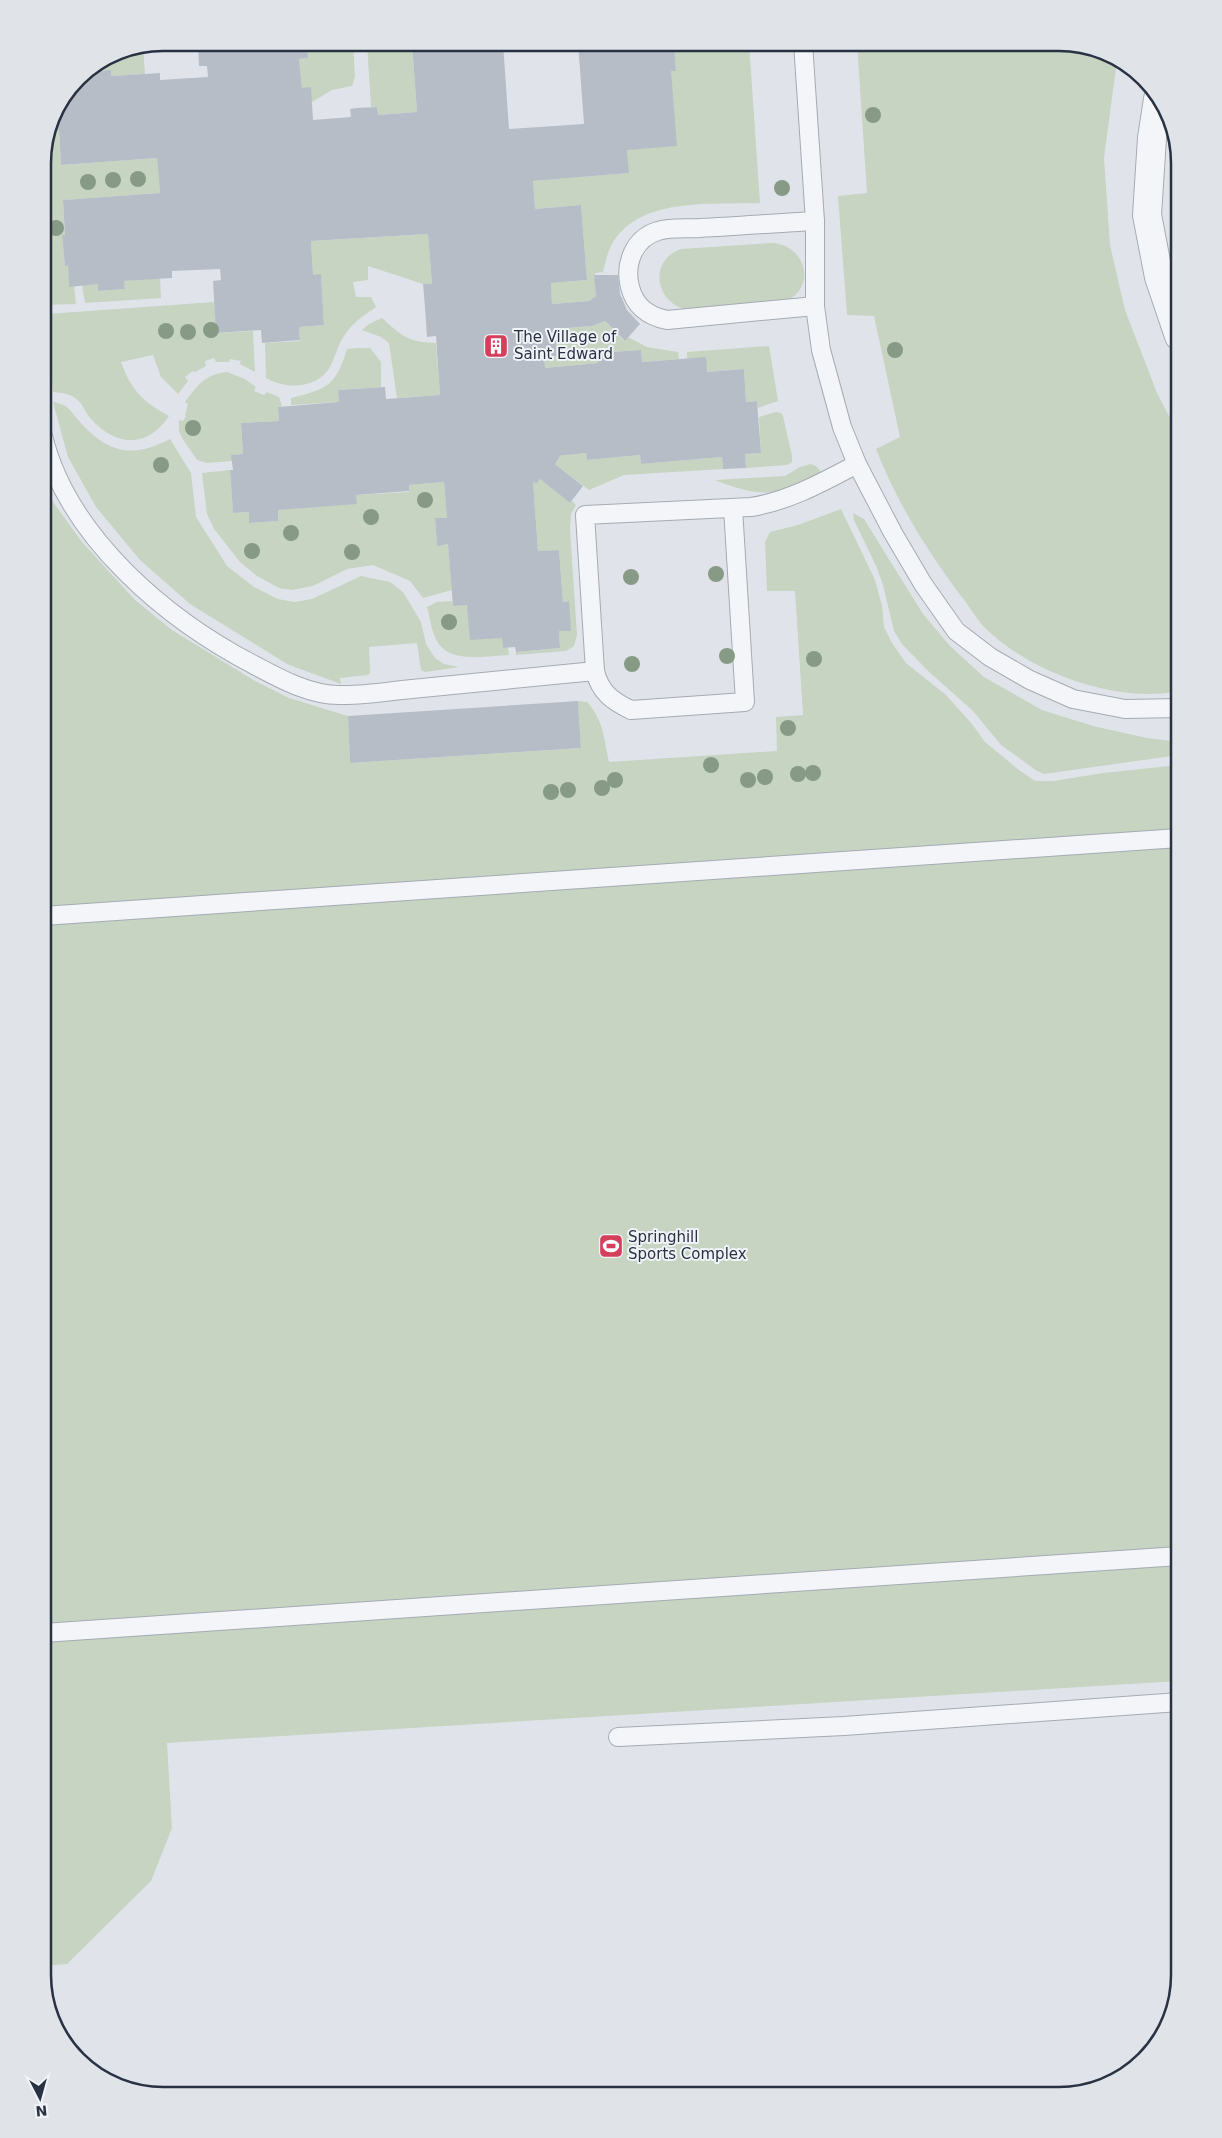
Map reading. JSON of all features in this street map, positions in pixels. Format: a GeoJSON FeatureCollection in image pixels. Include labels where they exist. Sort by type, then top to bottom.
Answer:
{"type":"FeatureCollection","features":[{"type":"Feature","properties":{"kind":"street"},"geometry":{"type":"LineString","coordinates":[[1156,109],[1152,138],[1148,215],[1159,277],[1171,311]]}},
{"type":"Feature","properties":{"kind":"lane"},"geometry":{"type":"LineString","coordinates":[[804,51],[815,221],[815,306],[821,350],[842,427],[856,464],[893,533],[923,584],[956,631],[990,657],[1030,680],[1073,699],[1125,709],[1171,708]]}},
{"type":"Feature","properties":{"kind":"lane"},"geometry":{"type":"LineString","coordinates":[[815,221],[658,231],[636,247],[629,260],[628,272],[633,297],[641,308],[652,317],[667,320],[815,306]]}},
{"type":"Feature","properties":{"kind":"lane"},"geometry":{"type":"LineString","coordinates":[[51,462],[70,500],[95,538],[147,594],[184,622],[241,658],[292,685],[338,696],[594,672]]}},
{"type":"Feature","properties":{"kind":"lane"},"geometry":{"type":"LineString","coordinates":[[733,508],[745,702],[631,710],[618,704],[606,695],[598,684],[594,672],[585,515],[733,508],[750,508],[781,501],[856,464]]}},
{"type":"Feature","properties":{"kind":"lane"},"geometry":{"type":"LineString","coordinates":[[51,915],[1171,839]]}},
{"type":"Feature","properties":{"kind":"lane"},"geometry":{"type":"LineString","coordinates":[[51,1632],[1171,1557]]}},
{"type":"Feature","properties":{"kind":"lane"},"geometry":{"type":"LineString","coordinates":[[618,1737],[844,1726],[1171,1703]]}},
{"type":"Feature","properties":{"kind":"green space"},"geometry":{"type":"Polygon","coordinates":[[[308,51],[353,51],[355,77],[352,86],[332,90],[312,102],[302,88],[299,59],[308,58],[308,51]]]}},
{"type":"Feature","properties":{"kind":"green space"},"geometry":{"type":"Polygon","coordinates":[[[368,51],[413,51],[417,112],[378,115],[377,107],[371,107],[368,51]]]}},
{"type":"Feature","properties":{"kind":"green space"},"geometry":{"type":"Polygon","coordinates":[[[675,51],[750,51],[760,203],[677,206],[639,218],[623,230],[611,246],[603,272],[595,273],[596,296],[589,301],[552,304],[551,283],[587,280],[581,205],[535,209],[533,181],[628,173],[627,150],[671,71],[676,71],[675,51]]]}},
{"type":"Feature","properties":{"kind":"green space"},"geometry":{"type":"Polygon","coordinates":[[[858,51],[1066,51],[1095,57],[1116,67],[1104,158],[1110,245],[1125,310],[1157,393],[1171,420],[1171,692],[1154,694],[1128,693],[1101,688],[1075,681],[1025,658],[1003,643],[978,620],[914,526],[893,487],[876,449],[900,437],[874,316],[847,315],[838,196],[867,193],[858,51]]]}},
{"type":"Feature","properties":{"kind":"green space"},"geometry":{"type":"Polygon","coordinates":[[[143,53],[145,74],[111,76],[110,70],[100,70],[120,60],[143,53]]]}},
{"type":"Feature","properties":{"kind":"green space"},"geometry":{"type":"Polygon","coordinates":[[[56,130],[59,130],[61,165],[157,158],[160,193],[63,200],[65,235],[62,235],[65,265],[68,265],[69,286],[74,286],[76,304],[51,305],[51,156],[56,130]]]}},
{"type":"Feature","properties":{"kind":"green space"},"geometry":{"type":"Polygon","coordinates":[[[428,234],[432,284],[423,284],[368,266],[368,280],[353,282],[356,297],[371,297],[376,307],[347,331],[326,373],[311,383],[302,385],[283,384],[266,378],[265,343],[300,341],[299,327],[324,325],[321,275],[313,275],[311,241],[428,234]]]}},
{"type":"Feature","properties":{"kind":"green space"},"geometry":{"type":"Polygon","coordinates":[[[771,243],[783,245],[793,251],[800,259],[804,268],[801,288],[794,296],[783,302],[687,310],[676,306],[662,290],[660,271],[664,262],[671,254],[681,249],[771,243]]]}},
{"type":"Feature","properties":{"kind":"green space"},"geometry":{"type":"Polygon","coordinates":[[[160,278],[161,298],[85,303],[82,285],[98,284],[98,291],[125,289],[124,281],[160,278]]]}},
{"type":"Feature","properties":{"kind":"green space"},"geometry":{"type":"Polygon","coordinates":[[[214,302],[217,333],[253,331],[255,372],[240,364],[241,361],[230,359],[229,362],[216,362],[214,358],[205,361],[206,366],[195,372],[193,371],[185,377],[188,381],[178,394],[161,377],[153,355],[121,362],[129,380],[139,394],[152,406],[169,416],[152,434],[132,440],[122,439],[102,429],[92,420],[75,398],[67,394],[53,392],[51,314],[214,302]]]}},
{"type":"Feature","properties":{"kind":"green space"},"geometry":{"type":"Polygon","coordinates":[[[382,318],[395,330],[412,340],[436,343],[440,395],[397,398],[389,343],[381,337],[362,330],[369,324],[382,318]]]}},
{"type":"Feature","properties":{"kind":"green space"},"geometry":{"type":"Polygon","coordinates":[[[605,321],[624,341],[628,337],[647,347],[678,352],[679,359],[642,362],[641,350],[597,353],[598,363],[545,368],[544,356],[557,355],[555,329],[592,326],[605,321]]]}},
{"type":"Feature","properties":{"kind":"green space"},"geometry":{"type":"Polygon","coordinates":[[[769,346],[778,401],[758,408],[757,401],[746,402],[744,369],[707,372],[687,358],[687,352],[769,346]]]}},
{"type":"Feature","properties":{"kind":"green space"},"geometry":{"type":"Polygon","coordinates":[[[370,348],[381,362],[381,387],[338,390],[339,402],[291,405],[291,398],[314,392],[329,384],[339,371],[347,349],[370,348]]]}},
{"type":"Feature","properties":{"kind":"green space"},"geometry":{"type":"Polygon","coordinates":[[[227,372],[245,379],[256,387],[254,391],[264,395],[267,392],[279,397],[282,406],[278,407],[279,421],[241,423],[243,454],[232,455],[232,461],[207,463],[197,460],[182,438],[179,431],[179,420],[183,421],[186,416],[188,404],[185,402],[202,382],[213,375],[227,372]]]}},
{"type":"Feature","properties":{"kind":"green space"},"geometry":{"type":"Polygon","coordinates":[[[53,402],[66,406],[101,441],[121,450],[144,449],[170,439],[191,473],[196,517],[227,566],[254,587],[278,599],[294,602],[312,599],[361,576],[390,582],[403,592],[411,605],[421,622],[426,644],[435,658],[444,664],[459,667],[425,672],[421,670],[417,643],[369,647],[370,673],[368,675],[340,678],[341,684],[287,664],[190,604],[140,560],[96,507],[68,457],[53,402]]]}},
{"type":"Feature","properties":{"kind":"green space"},"geometry":{"type":"Polygon","coordinates":[[[776,412],[781,413],[783,416],[792,462],[787,465],[746,468],[745,454],[761,453],[759,417],[776,412]]]}},
{"type":"Feature","properties":{"kind":"green space"},"geometry":{"type":"Polygon","coordinates":[[[586,453],[587,460],[640,455],[641,464],[722,457],[723,469],[624,475],[589,490],[555,464],[560,458],[558,456],[586,453]]]}},
{"type":"Feature","properties":{"kind":"green space"},"geometry":{"type":"Polygon","coordinates":[[[811,464],[816,466],[822,473],[782,491],[757,492],[715,480],[785,476],[800,467],[811,464]]]}},
{"type":"Feature","properties":{"kind":"green space"},"geometry":{"type":"Polygon","coordinates":[[[230,470],[233,513],[249,512],[250,523],[278,521],[278,510],[357,503],[356,495],[409,492],[409,485],[444,482],[447,518],[435,519],[437,545],[448,544],[452,590],[423,598],[410,581],[373,565],[347,569],[313,586],[292,590],[279,588],[257,576],[240,562],[214,529],[207,514],[202,473],[230,470]]]}},
{"type":"Feature","properties":{"kind":"green space"},"geometry":{"type":"Polygon","coordinates":[[[540,479],[570,503],[572,501],[576,505],[571,514],[570,530],[577,635],[574,646],[566,651],[516,655],[516,652],[560,648],[559,631],[570,631],[568,601],[563,602],[559,550],[538,551],[533,481],[536,484],[540,479]]]}},
{"type":"Feature","properties":{"kind":"green space","name":"Springhill Sports Complex"},"geometry":{"type":"Polygon","coordinates":[[[51,499],[82,542],[135,600],[172,630],[255,681],[289,698],[348,716],[350,763],[581,748],[578,701],[587,702],[597,716],[609,762],[777,751],[776,717],[803,715],[795,591],[767,591],[765,542],[770,532],[798,525],[841,509],[875,580],[882,606],[884,627],[892,643],[906,663],[946,695],[985,742],[1019,770],[1035,781],[1053,781],[1103,773],[1171,766],[1171,1681],[167,1743],[172,1828],[151,1881],[67,1964],[51,1965],[51,499]]]}},
{"type":"Feature","properties":{"kind":"green space"},"geometry":{"type":"Polygon","coordinates":[[[853,513],[864,519],[923,614],[950,646],[984,677],[1042,710],[1093,726],[1147,738],[1171,741],[1171,756],[1044,774],[1001,745],[973,711],[927,670],[902,644],[894,631],[877,568],[854,520],[853,513]]]}},
{"type":"Feature","properties":{"kind":"green space"},"geometry":{"type":"Polygon","coordinates":[[[452,601],[453,606],[467,605],[502,638],[503,648],[508,648],[509,655],[467,657],[448,652],[440,646],[434,634],[427,607],[437,602],[452,601]]]}},
{"type":"Feature","properties":{"kind":"building","name":"The Village of Saint Edward"},"geometry":{"type":"Polygon","coordinates":[[[198,51],[308,51],[308,58],[299,59],[302,88],[311,87],[313,120],[351,117],[350,109],[357,108],[377,107],[378,115],[417,112],[413,51],[504,51],[509,129],[584,124],[579,51],[675,51],[676,71],[671,71],[677,146],[627,150],[629,173],[533,181],[535,209],[581,205],[587,280],[551,283],[552,304],[589,301],[596,296],[594,275],[618,275],[620,294],[627,310],[640,324],[625,341],[605,321],[592,326],[555,329],[557,356],[544,356],[545,368],[598,363],[597,353],[641,350],[642,362],[706,357],[707,372],[744,369],[746,402],[757,401],[761,453],[745,454],[746,468],[723,469],[722,457],[641,464],[640,455],[587,460],[586,453],[558,456],[560,457],[555,464],[583,486],[570,503],[540,479],[536,484],[533,481],[538,551],[559,550],[563,602],[569,601],[571,631],[559,631],[560,648],[516,652],[515,647],[503,648],[502,638],[470,640],[467,605],[453,606],[448,544],[437,546],[435,518],[447,518],[444,482],[409,485],[409,491],[356,495],[357,504],[278,510],[278,521],[249,523],[249,512],[233,513],[230,470],[233,470],[231,455],[243,454],[241,423],[279,421],[278,407],[339,402],[338,390],[385,387],[386,399],[440,395],[436,336],[427,337],[423,284],[432,284],[428,234],[311,241],[313,275],[321,274],[324,325],[299,327],[300,340],[262,343],[261,330],[216,333],[213,281],[221,280],[220,269],[172,271],[172,278],[124,281],[125,289],[98,291],[98,284],[69,287],[68,265],[65,266],[62,235],[65,235],[63,200],[160,193],[157,158],[61,165],[59,130],[56,131],[70,101],[84,84],[100,70],[111,70],[111,76],[160,73],[160,80],[208,77],[207,66],[199,66],[198,51]]]}},
{"type":"Feature","properties":{"kind":"building"},"geometry":{"type":"Polygon","coordinates":[[[578,701],[581,748],[350,763],[348,716],[578,701]]]}},
{"type":"Feature","properties":{"kind":"place","name":"The Village of Saint Edward"},"geometry":{"type":"Point","coordinates":[496,346]}},
{"type":"Feature","properties":{"kind":"place","name":"Springhill Sports Complex"},"geometry":{"type":"Point","coordinates":[611,1246]}}]}
